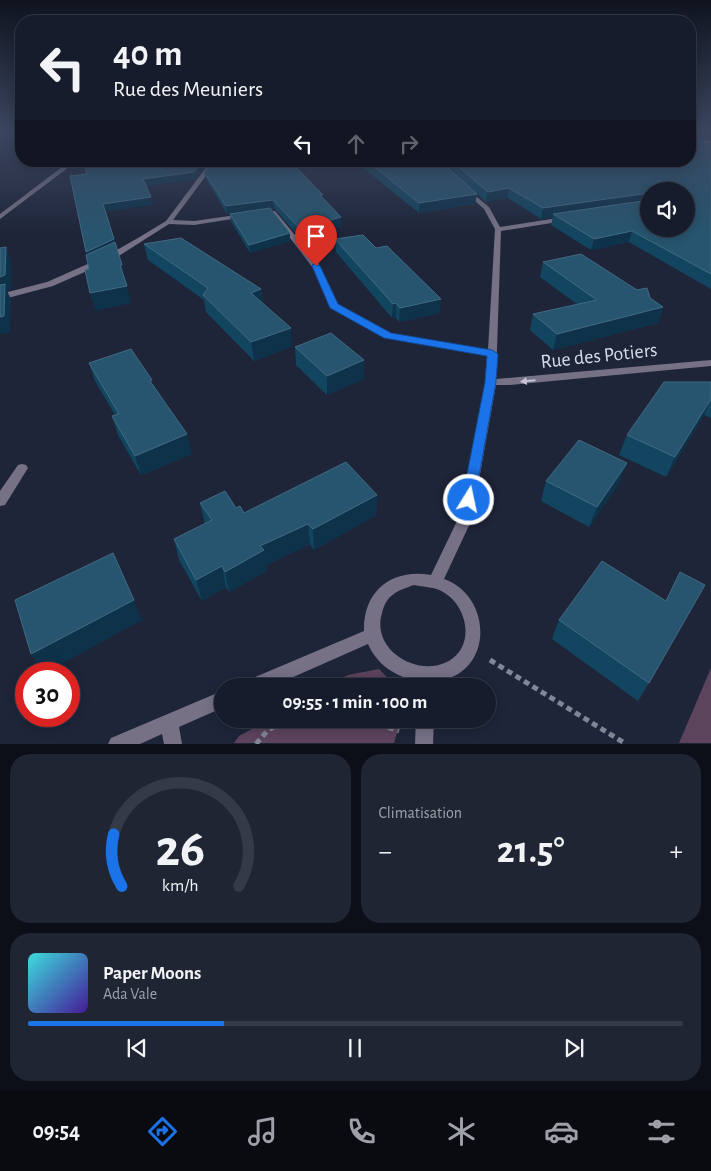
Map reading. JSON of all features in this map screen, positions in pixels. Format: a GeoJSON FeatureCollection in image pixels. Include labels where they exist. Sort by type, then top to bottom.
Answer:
{"type":"FeatureCollection","features":[{"type":"Feature","properties":{"kind":"street"},"geometry":{"type":"LineString","coordinates":[[0,216],[66,167]]}},
{"type":"Feature","properties":{"kind":"street"},"geometry":{"type":"LineString","coordinates":[[0,297],[50,284],[111,258],[141,240],[168,222],[209,167]]}},
{"type":"Feature","properties":{"kind":"street"},"geometry":{"type":"LineString","coordinates":[[435,582],[465,519],[490,382],[492,354],[498,230],[487,208],[458,183]]}},
{"type":"Feature","properties":{"kind":"street"},"geometry":{"type":"LineString","coordinates":[[264,213],[273,212],[316,266],[334,306],[388,335],[492,354]]}},
{"type":"Feature","properties":{"kind":"street"},"geometry":{"type":"LineString","coordinates":[[168,222],[194,223],[247,216]]}},
{"type":"Feature","properties":{"kind":"street"},"geometry":{"type":"LineString","coordinates":[[498,230],[575,218]]}},
{"type":"Feature","properties":{"kind":"street","name":"Rue des Potiers"},"geometry":{"type":"LineString","coordinates":[[490,382],[711,363]]}},
{"type":"Feature","properties":{"kind":"street"},"geometry":{"type":"LineString","coordinates":[[0,501],[22,468]]}},
{"type":"Feature","properties":{"kind":"street"},"geometry":{"type":"LineString","coordinates":[[420,678],[392,664],[380,650],[372,635],[372,614],[380,597],[395,584],[414,579],[435,582],[450,589],[463,600],[471,615],[474,631],[471,648],[461,662],[432,678]]}},
{"type":"Feature","properties":{"kind":"street"},"geometry":{"type":"LineString","coordinates":[[273,678],[372,635]]}},
{"type":"Feature","properties":{"kind":"street"},"geometry":{"type":"LineString","coordinates":[[117,744],[214,703]]}},
{"type":"Feature","properties":{"kind":"street"},"geometry":{"type":"LineString","coordinates":[[169,723],[172,744]]}},
{"type":"Feature","properties":{"kind":"street"},"geometry":{"type":"LineString","coordinates":[[424,744],[425,728]]}},
{"type":"Feature","properties":{"kind":"path"},"geometry":{"type":"LineString","coordinates":[[471,648],[626,744]]}},
{"type":"Feature","properties":{"kind":"path"},"geometry":{"type":"LineString","coordinates":[[256,744],[272,728]]}},
{"type":"Feature","properties":{"kind":"shaded area"},"geometry":{"type":"Polygon","coordinates":[[[711,668],[711,743],[679,743],[711,668]]]}},
{"type":"Feature","properties":{"kind":"shaded area"},"geometry":{"type":"Polygon","coordinates":[[[379,669],[387,678],[343,678],[348,675],[379,669]]]}},
{"type":"Feature","properties":{"kind":"shaded area"},"geometry":{"type":"Polygon","coordinates":[[[254,728],[398,728],[394,743],[234,743],[239,736],[254,728]]]}},
{"type":"Feature","properties":{"kind":"building"},"geometry":{"type":"Polygon","coordinates":[[[711,166],[711,274],[643,237],[695,237],[695,182],[640,182],[640,194],[543,208],[509,188],[488,192],[459,167],[711,166]]]}},
{"type":"Feature","properties":{"kind":"building"},"geometry":{"type":"Polygon","coordinates":[[[85,167],[198,167],[194,172],[143,179],[151,197],[103,204],[114,239],[86,252],[70,176],[87,174],[85,167]]]}},
{"type":"Feature","properties":{"kind":"building"},"geometry":{"type":"Polygon","coordinates":[[[208,167],[296,167],[341,217],[300,229],[273,200],[226,206],[204,172],[208,167]]]}},
{"type":"Feature","properties":{"kind":"building"},"geometry":{"type":"Polygon","coordinates":[[[374,167],[447,167],[477,194],[419,203],[374,167]]]}},
{"type":"Feature","properties":{"kind":"building"},"geometry":{"type":"Polygon","coordinates":[[[640,201],[640,235],[632,231],[594,239],[553,214],[640,201]]]}},
{"type":"Feature","properties":{"kind":"building"},"geometry":{"type":"Polygon","coordinates":[[[270,208],[290,233],[249,245],[230,214],[270,208]]]}},
{"type":"Feature","properties":{"kind":"building"},"geometry":{"type":"Polygon","coordinates":[[[363,235],[376,248],[387,246],[441,299],[400,308],[396,303],[393,304],[335,239],[363,235]]]}},
{"type":"Feature","properties":{"kind":"building"},"geometry":{"type":"Polygon","coordinates":[[[181,238],[261,289],[251,293],[291,328],[251,342],[203,295],[208,288],[144,244],[181,238]]]}},
{"type":"Feature","properties":{"kind":"building"},"geometry":{"type":"Polygon","coordinates":[[[115,242],[127,286],[90,293],[85,270],[89,269],[86,255],[115,242]]]}},
{"type":"Feature","properties":{"kind":"building"},"geometry":{"type":"Polygon","coordinates":[[[6,247],[5,275],[0,277],[0,248],[6,247]]]}},
{"type":"Feature","properties":{"kind":"building"},"geometry":{"type":"Polygon","coordinates":[[[581,254],[637,290],[647,288],[650,298],[663,307],[557,334],[533,314],[597,300],[543,262],[581,254]]]}},
{"type":"Feature","properties":{"kind":"building"},"geometry":{"type":"Polygon","coordinates":[[[5,284],[4,316],[0,317],[0,285],[5,284]]]}},
{"type":"Feature","properties":{"kind":"building"},"geometry":{"type":"Polygon","coordinates":[[[331,333],[364,360],[327,376],[295,347],[331,333]]]}},
{"type":"Feature","properties":{"kind":"building"},"geometry":{"type":"Polygon","coordinates":[[[131,349],[152,380],[150,381],[187,434],[135,456],[112,416],[119,414],[89,363],[131,349]]]}},
{"type":"Feature","properties":{"kind":"building"},"geometry":{"type":"Polygon","coordinates":[[[664,382],[711,382],[711,399],[675,457],[627,435],[664,382]]]}},
{"type":"Feature","properties":{"kind":"building"},"geometry":{"type":"Polygon","coordinates":[[[579,440],[627,463],[597,507],[546,481],[579,440]]]}},
{"type":"Feature","properties":{"kind":"building"},"geometry":{"type":"Polygon","coordinates":[[[346,462],[377,495],[313,529],[308,524],[260,546],[264,550],[225,572],[222,566],[196,580],[174,539],[212,520],[200,503],[225,491],[236,508],[240,506],[244,513],[346,462]]]}},
{"type":"Feature","properties":{"kind":"building"},"geometry":{"type":"Polygon","coordinates":[[[113,553],[134,600],[31,654],[15,600],[113,553]]]}},
{"type":"Feature","properties":{"kind":"building"},"geometry":{"type":"Polygon","coordinates":[[[602,561],[666,601],[680,572],[705,585],[649,683],[559,620],[602,561]]]}},
{"type":"Feature","properties":{"kind":"route"},"geometry":{"type":"LineString","coordinates":[[316,266],[334,306],[388,335],[492,354],[490,382],[469,500]]}}]}
